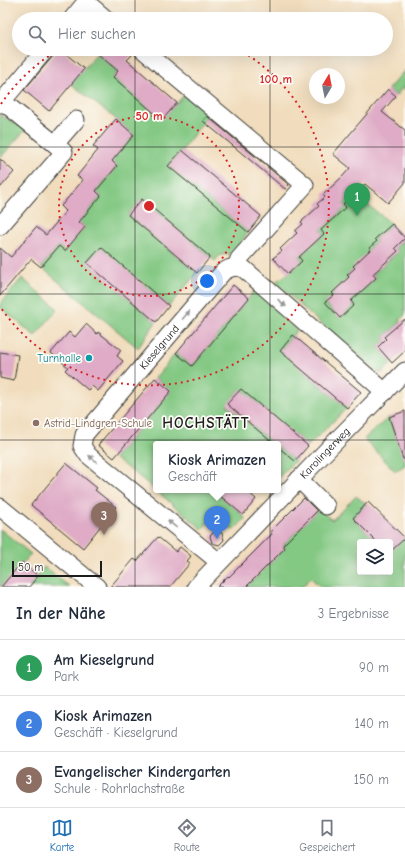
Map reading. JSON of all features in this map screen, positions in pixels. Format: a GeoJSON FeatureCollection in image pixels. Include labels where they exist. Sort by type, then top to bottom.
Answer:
{"type":"FeatureCollection","features":[{"type":"Feature","properties":{"kind":"street"},"geometry":{"type":"LineString","coordinates":[[78,12],[86,2],[98,12]]}},
{"type":"Feature","properties":{"kind":"street"},"geometry":{"type":"LineString","coordinates":[[0,226],[64,152],[1,102],[40,56]]}},
{"type":"Feature","properties":{"kind":"street"},"geometry":{"type":"LineString","coordinates":[[150,56],[305,185],[239,259],[236,267],[244,270],[385,392]]}},
{"type":"Feature","properties":{"kind":"street"},"geometry":{"type":"LineString","coordinates":[[55,144],[76,120]]}},
{"type":"Feature","properties":{"kind":"street","name":"Kieselgrund"},"geometry":{"type":"LineString","coordinates":[[219,562],[88,455],[82,446],[84,434],[202,296],[223,272],[230,268],[236,267]]}},
{"type":"Feature","properties":{"kind":"street","name":"Karolingerweg"},"geometry":{"type":"LineString","coordinates":[[196,587],[330,446],[405,371]]}},
{"type":"Feature","properties":{"kind":"street"},"geometry":{"type":"LineString","coordinates":[[299,479],[326,506]]}},
{"type":"Feature","properties":{"kind":"street"},"geometry":{"type":"LineString","coordinates":[[0,507],[97,587]]}},
{"type":"Feature","properties":{"kind":"green space"},"geometry":{"type":"Polygon","coordinates":[[[94,56],[100,56],[118,71],[113,77],[162,119],[187,92],[210,113],[169,166],[248,232],[233,254],[220,255],[215,261],[142,199],[128,215],[197,273],[169,306],[101,248],[87,263],[156,322],[138,348],[41,267],[59,246],[65,250],[85,227],[79,222],[101,196],[96,191],[117,166],[111,161],[134,135],[71,84],[94,56]]]}},
{"type":"Feature","properties":{"kind":"green space"},"geometry":{"type":"Polygon","coordinates":[[[405,70],[405,90],[402,88],[396,96],[388,89],[405,70]]]}},
{"type":"Feature","properties":{"kind":"green space"},"geometry":{"type":"Polygon","coordinates":[[[0,115],[26,129],[0,158],[0,115]]]}},
{"type":"Feature","properties":{"kind":"green space"},"geometry":{"type":"Polygon","coordinates":[[[354,194],[392,224],[375,239],[377,241],[369,248],[370,250],[347,275],[349,277],[332,293],[334,295],[325,303],[339,318],[354,305],[351,301],[376,278],[373,274],[398,252],[395,248],[405,239],[405,315],[400,320],[401,322],[384,337],[386,339],[378,347],[392,363],[380,374],[275,282],[288,274],[302,261],[299,257],[324,234],[321,230],[346,207],[343,203],[354,194]]]}},
{"type":"Feature","properties":{"kind":"green space"},"geometry":{"type":"Polygon","coordinates":[[[22,278],[58,309],[35,336],[0,307],[0,304],[22,278]]]}},
{"type":"Feature","properties":{"kind":"green space"},"geometry":{"type":"Polygon","coordinates":[[[254,290],[297,330],[280,351],[347,408],[308,446],[241,389],[227,405],[270,441],[153,441],[153,488],[114,458],[171,391],[155,378],[176,353],[192,366],[254,290]]]}},
{"type":"Feature","properties":{"kind":"green space"},"geometry":{"type":"Polygon","coordinates":[[[389,417],[397,441],[405,446],[405,465],[395,471],[364,439],[389,417]]]}},
{"type":"Feature","properties":{"kind":"green space"},"geometry":{"type":"Polygon","coordinates":[[[281,449],[295,461],[281,475],[281,449]]]}},
{"type":"Feature","properties":{"kind":"green space"},"geometry":{"type":"Polygon","coordinates":[[[159,493],[217,493],[243,515],[245,519],[234,530],[206,523],[205,528],[202,529],[159,493]]]}},
{"type":"Feature","properties":{"kind":"green space"},"geometry":{"type":"Polygon","coordinates":[[[356,496],[366,504],[353,518],[374,539],[357,539],[357,575],[393,575],[393,549],[405,537],[405,587],[320,587],[311,578],[302,587],[244,587],[253,581],[285,548],[283,545],[319,509],[332,520],[356,496]]]}},
{"type":"Feature","properties":{"kind":"green space"},"geometry":{"type":"Polygon","coordinates":[[[0,529],[31,554],[1,587],[0,587],[0,529]]]}},
{"type":"Feature","properties":{"kind":"green space"},"geometry":{"type":"Polygon","coordinates":[[[44,567],[70,587],[29,587],[44,567]]]}},
{"type":"Feature","properties":{"kind":"building"},"geometry":{"type":"Polygon","coordinates":[[[53,56],[68,56],[84,69],[49,111],[24,90],[53,56]]]}},
{"type":"Feature","properties":{"kind":"building"},"geometry":{"type":"Polygon","coordinates":[[[100,56],[131,56],[127,60],[177,103],[162,120],[113,77],[118,71],[100,56]]]}},
{"type":"Feature","properties":{"kind":"building"},"geometry":{"type":"Polygon","coordinates":[[[388,89],[396,96],[382,112],[405,130],[405,183],[388,203],[365,184],[343,204],[346,207],[321,230],[324,234],[299,257],[302,261],[288,274],[273,258],[282,251],[280,249],[297,233],[295,231],[303,224],[301,222],[319,206],[317,204],[325,197],[323,195],[350,168],[333,154],[388,89]]]}},
{"type":"Feature","properties":{"kind":"building"},"geometry":{"type":"Polygon","coordinates":[[[207,116],[289,185],[285,189],[203,121],[207,116]]]}},
{"type":"Feature","properties":{"kind":"building"},"geometry":{"type":"Polygon","coordinates":[[[116,119],[134,135],[112,161],[117,166],[96,191],[101,196],[79,222],[85,227],[65,251],[59,246],[41,267],[31,259],[0,296],[0,248],[11,257],[36,227],[46,235],[66,211],[61,206],[83,180],[77,176],[98,150],[93,146],[116,119]]]}},
{"type":"Feature","properties":{"kind":"building"},"geometry":{"type":"Polygon","coordinates":[[[182,150],[261,216],[248,232],[168,166],[182,150]]]}},
{"type":"Feature","properties":{"kind":"building"},"geometry":{"type":"Polygon","coordinates":[[[0,159],[14,172],[0,188],[0,159]]]}},
{"type":"Feature","properties":{"kind":"building"},"geometry":{"type":"Polygon","coordinates":[[[142,199],[210,257],[197,273],[128,215],[142,199]]]}},
{"type":"Feature","properties":{"kind":"building"},"geometry":{"type":"Polygon","coordinates":[[[392,224],[405,238],[395,248],[398,251],[373,274],[376,278],[351,301],[354,305],[340,318],[325,302],[334,295],[332,293],[349,277],[347,275],[355,268],[353,266],[370,250],[369,248],[377,241],[375,239],[392,224]]]}},
{"type":"Feature","properties":{"kind":"building"},"geometry":{"type":"Polygon","coordinates":[[[101,247],[169,306],[156,322],[87,263],[101,247]]]}},
{"type":"Feature","properties":{"kind":"building"},"geometry":{"type":"Polygon","coordinates":[[[233,285],[249,298],[192,366],[176,353],[233,285]]]}},
{"type":"Feature","properties":{"kind":"building"},"geometry":{"type":"Polygon","coordinates":[[[405,319],[405,351],[392,363],[378,347],[386,339],[384,337],[405,319]]]}},
{"type":"Feature","properties":{"kind":"building","name":"Turnhalle"},"geometry":{"type":"Polygon","coordinates":[[[86,324],[97,334],[98,332],[121,350],[117,356],[123,361],[98,391],[92,386],[88,390],[65,370],[68,367],[51,353],[69,332],[75,337],[86,324]]]}},
{"type":"Feature","properties":{"kind":"building"},"geometry":{"type":"Polygon","coordinates":[[[293,335],[361,392],[347,408],[280,351],[293,335]]]}},
{"type":"Feature","properties":{"kind":"building"},"geometry":{"type":"Polygon","coordinates":[[[0,352],[18,355],[14,381],[0,378],[0,352]]]}},
{"type":"Feature","properties":{"kind":"building"},"geometry":{"type":"Polygon","coordinates":[[[155,378],[171,391],[114,458],[98,445],[155,378]]]}},
{"type":"Feature","properties":{"kind":"building"},"geometry":{"type":"Polygon","coordinates":[[[241,389],[308,446],[295,461],[281,449],[281,441],[270,441],[227,404],[241,389]]]}},
{"type":"Feature","properties":{"kind":"building"},"geometry":{"type":"Polygon","coordinates":[[[405,411],[405,459],[403,459],[389,417],[405,411]]]}},
{"type":"Feature","properties":{"kind":"building"},"geometry":{"type":"Polygon","coordinates":[[[66,463],[97,488],[95,490],[116,507],[83,548],[31,505],[66,463]]]}},
{"type":"Feature","properties":{"kind":"building"},"geometry":{"type":"Polygon","coordinates":[[[217,493],[249,493],[256,499],[243,515],[217,493]]]}},
{"type":"Feature","properties":{"kind":"building"},"geometry":{"type":"Polygon","coordinates":[[[304,498],[317,511],[283,545],[285,548],[246,587],[217,587],[272,534],[270,532],[304,498]]]}},
{"type":"Feature","properties":{"kind":"building"},"geometry":{"type":"Polygon","coordinates":[[[368,502],[405,538],[393,549],[393,539],[374,539],[353,518],[368,502]]]}},
{"type":"Feature","properties":{"kind":"building"},"geometry":{"type":"Polygon","coordinates":[[[215,531],[222,533],[224,540],[219,545],[212,543],[210,536],[215,531]]]}},
{"type":"Feature","properties":{"kind":"building"},"geometry":{"type":"Polygon","coordinates":[[[158,537],[176,552],[180,547],[191,556],[187,561],[190,563],[170,587],[110,587],[134,559],[137,561],[158,537]]]}},
{"type":"Feature","properties":{"kind":"building"},"geometry":{"type":"Polygon","coordinates":[[[22,562],[38,576],[29,587],[1,587],[22,562]]]}},
{"type":"Feature","properties":{"kind":"place","name":"Am Kieselgrund"},"geometry":{"type":"Point","coordinates":[357,216]}},
{"type":"Feature","properties":{"kind":"place","name":"Turnhalle"},"geometry":{"type":"Point","coordinates":[89,358]}},
{"type":"Feature","properties":{"kind":"place","name":"Astrid-Lindgren-Schule"},"geometry":{"type":"Point","coordinates":[36,423]}},
{"type":"Feature","properties":{"kind":"place","name":"Evangelischer Kindergarten"},"geometry":{"type":"Point","coordinates":[104,535]}},
{"type":"Feature","properties":{"kind":"place","name":"Kiosk Arimazen"},"geometry":{"type":"Point","coordinates":[217,539]}},
{"type":"Feature","properties":{"kind":"district","name":"HOCHSTÄTT"},"geometry":{"type":"Point","coordinates":[206,423]}}]}
